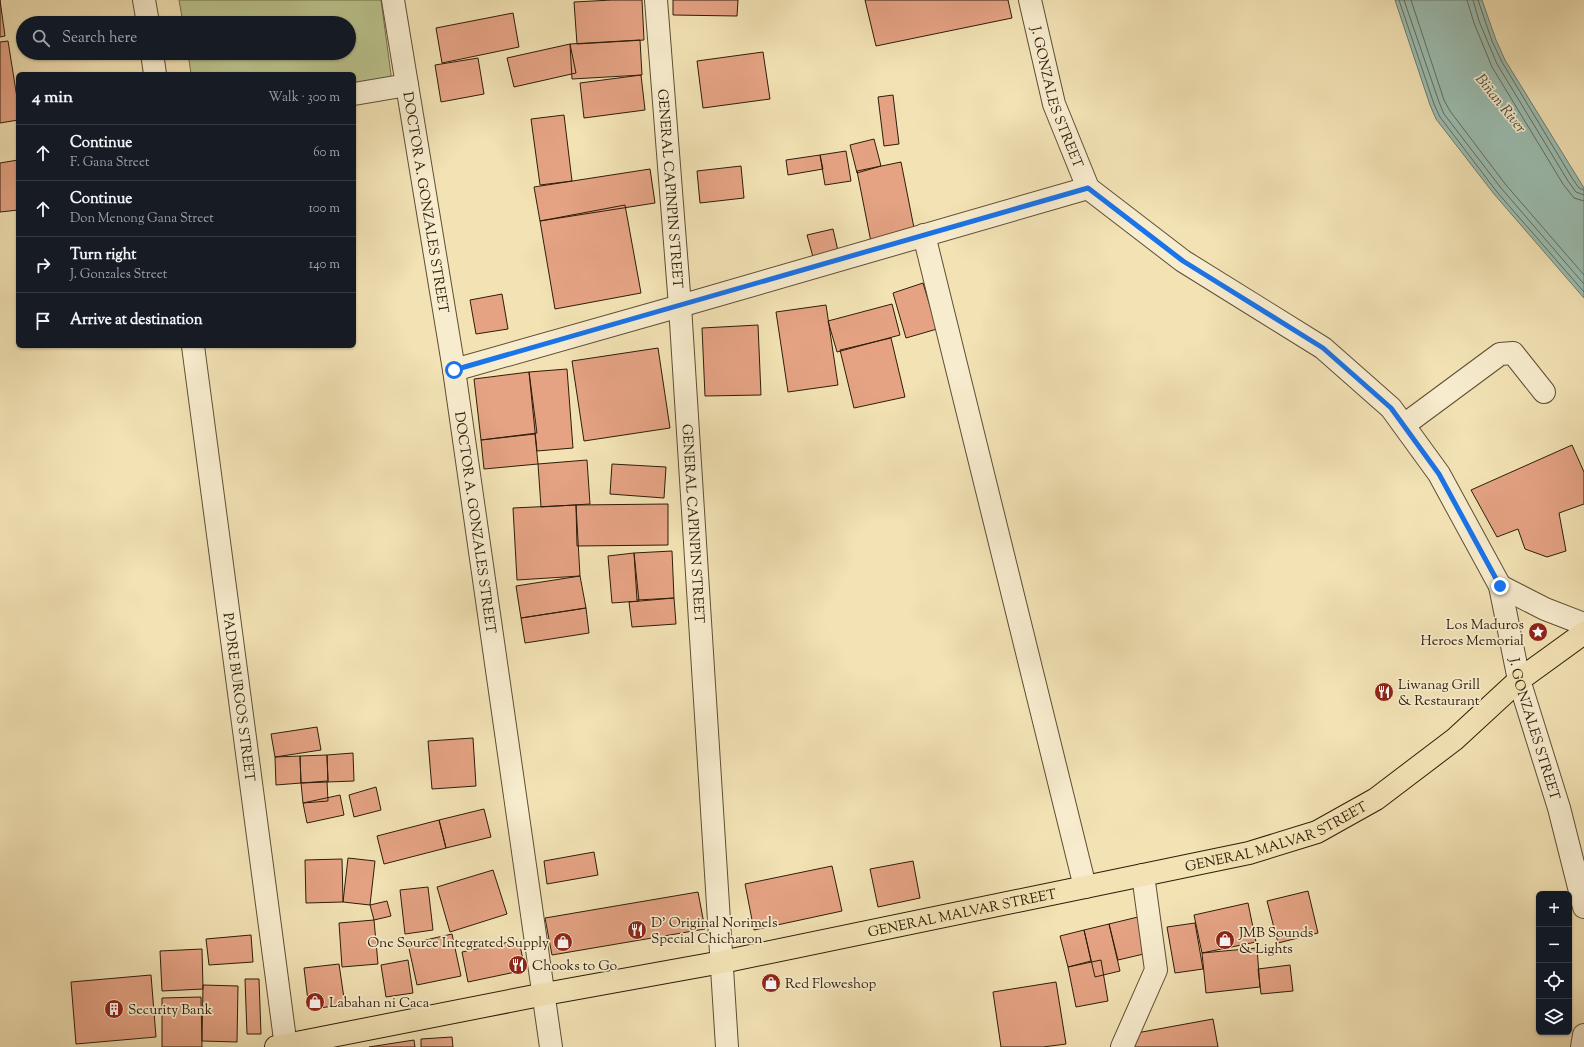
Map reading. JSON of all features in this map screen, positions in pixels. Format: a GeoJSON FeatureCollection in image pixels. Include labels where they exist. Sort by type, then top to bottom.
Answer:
{"type":"FeatureCollection","features":[{"type":"Feature","properties":{"kind":"main road","name":"GENERAL MALVAR STREET"},"geometry":{"type":"LineString","coordinates":[[283,1046],[545,994],[722,962],[1143,875],[1249,853],[1317,832],[1376,799],[1455,739],[1520,680],[1584,633]]}},
{"type":"Feature","properties":{"kind":"street"},"geometry":{"type":"LineString","coordinates":[[144,0],[147,16]]}},
{"type":"Feature","properties":{"kind":"street","name":"DOCTOR A. GONZALES STREET"},"geometry":{"type":"LineString","coordinates":[[393,0],[454,370],[545,994],[551,1047]]}},
{"type":"Feature","properties":{"kind":"street","name":"GENERAL CAPINPIN STREET"},"geometry":{"type":"LineString","coordinates":[[656,0],[680,306],[727,1047]]}},
{"type":"Feature","properties":{"kind":"street","name":"J. GONZALES STREET"},"geometry":{"type":"LineString","coordinates":[[1030,0],[1054,104],[1088,188],[1183,261],[1323,348],[1391,408],[1439,474],[1500,586],[1520,680],[1559,808],[1584,907]]}},
{"type":"Feature","properties":{"kind":"street"},"geometry":{"type":"LineString","coordinates":[[153,60],[155,72]]}},
{"type":"Feature","properties":{"kind":"street"},"geometry":{"type":"LineString","coordinates":[[356,94],[407,85]]}},
{"type":"Feature","properties":{"kind":"street"},"geometry":{"type":"LineString","coordinates":[[454,370],[1088,188]]}},
{"type":"Feature","properties":{"kind":"street"},"geometry":{"type":"LineString","coordinates":[[924,235],[1085,887]]}},
{"type":"Feature","properties":{"kind":"street","name":"PADRE BURGOS STREET"},"geometry":{"type":"LineString","coordinates":[[193,348],[283,1046]]}},
{"type":"Feature","properties":{"kind":"street"},"geometry":{"type":"LineString","coordinates":[[1404,425],[1500,354],[1513,353],[1544,392]]}},
{"type":"Feature","properties":{"kind":"street"},"geometry":{"type":"LineString","coordinates":[[1500,586],[1545,608],[1584,624]]}},
{"type":"Feature","properties":{"kind":"street"},"geometry":{"type":"LineString","coordinates":[[1122,1047],[1156,970],[1143,875]]}},
{"type":"Feature","properties":{"kind":"street"},"geometry":{"type":"LineString","coordinates":[[1582,1047],[1584,1035]]}},
{"type":"Feature","properties":{"kind":"green space"},"geometry":{"type":"Polygon","coordinates":[[[179,0],[381,0],[394,97],[356,105],[356,72],[191,72],[189,60],[356,60],[356,16],[182,16],[179,0]]]}},
{"type":"Feature","properties":{"kind":"water","name":"Biñan River"},"geometry":{"type":"Polygon","coordinates":[[[1395,0],[1482,0],[1496,40],[1505,60],[1584,188],[1584,298],[1494,194],[1436,119],[1395,0]]]}},
{"type":"Feature","properties":{"kind":"building"},"geometry":{"type":"Polygon","coordinates":[[[0,0],[5,36],[0,37],[0,0]]]}},
{"type":"Feature","properties":{"kind":"building"},"geometry":{"type":"Polygon","coordinates":[[[642,0],[644,40],[577,44],[574,2],[642,0]]]}},
{"type":"Feature","properties":{"kind":"building"},"geometry":{"type":"Polygon","coordinates":[[[673,0],[738,0],[737,16],[673,15],[673,0]]]}},
{"type":"Feature","properties":{"kind":"building"},"geometry":{"type":"Polygon","coordinates":[[[865,0],[1008,0],[1012,18],[876,46],[865,0]]]}},
{"type":"Feature","properties":{"kind":"building"},"geometry":{"type":"Polygon","coordinates":[[[513,13],[519,47],[442,63],[436,28],[513,13]]]}},
{"type":"Feature","properties":{"kind":"building"},"geometry":{"type":"Polygon","coordinates":[[[640,40],[642,75],[572,79],[570,44],[640,40]]]}},
{"type":"Feature","properties":{"kind":"building"},"geometry":{"type":"Polygon","coordinates":[[[8,41],[16,91],[16,120],[0,123],[0,42],[8,41]]]}},
{"type":"Feature","properties":{"kind":"building"},"geometry":{"type":"Polygon","coordinates":[[[570,44],[576,73],[514,87],[507,58],[570,44]]]}},
{"type":"Feature","properties":{"kind":"building"},"geometry":{"type":"Polygon","coordinates":[[[763,52],[770,99],[703,108],[697,61],[763,52]]]}},
{"type":"Feature","properties":{"kind":"building"},"geometry":{"type":"Polygon","coordinates":[[[478,58],[484,94],[441,102],[435,65],[478,58]]]}},
{"type":"Feature","properties":{"kind":"building"},"geometry":{"type":"Polygon","coordinates":[[[641,75],[645,110],[584,118],[580,83],[641,75]]]}},
{"type":"Feature","properties":{"kind":"building"},"geometry":{"type":"Polygon","coordinates":[[[893,95],[899,144],[884,146],[878,97],[893,95]]]}},
{"type":"Feature","properties":{"kind":"building"},"geometry":{"type":"Polygon","coordinates":[[[564,115],[572,181],[540,185],[531,119],[564,115]]]}},
{"type":"Feature","properties":{"kind":"building"},"geometry":{"type":"Polygon","coordinates":[[[874,139],[881,166],[857,173],[850,145],[874,139]]]}},
{"type":"Feature","properties":{"kind":"building"},"geometry":{"type":"Polygon","coordinates":[[[846,151],[851,181],[825,185],[820,155],[846,151]]]}},
{"type":"Feature","properties":{"kind":"building"},"geometry":{"type":"Polygon","coordinates":[[[820,155],[823,169],[788,175],[786,160],[820,155]]]}},
{"type":"Feature","properties":{"kind":"building"},"geometry":{"type":"Polygon","coordinates":[[[16,160],[16,210],[0,212],[0,163],[16,160]]]}},
{"type":"Feature","properties":{"kind":"building"},"geometry":{"type":"Polygon","coordinates":[[[901,162],[915,233],[871,242],[857,171],[901,162]]]}},
{"type":"Feature","properties":{"kind":"building"},"geometry":{"type":"Polygon","coordinates":[[[741,166],[744,198],[700,203],[697,171],[741,166]]]}},
{"type":"Feature","properties":{"kind":"building"},"geometry":{"type":"Polygon","coordinates":[[[650,169],[655,203],[540,221],[534,187],[650,169]]]}},
{"type":"Feature","properties":{"kind":"building"},"geometry":{"type":"Polygon","coordinates":[[[625,205],[641,293],[555,309],[540,221],[625,205]]]}},
{"type":"Feature","properties":{"kind":"building"},"geometry":{"type":"Polygon","coordinates":[[[833,229],[838,251],[813,257],[807,235],[833,229]]]}},
{"type":"Feature","properties":{"kind":"building"},"geometry":{"type":"Polygon","coordinates":[[[923,283],[937,329],[906,338],[893,293],[923,283]]]}},
{"type":"Feature","properties":{"kind":"building"},"geometry":{"type":"Polygon","coordinates":[[[502,294],[508,329],[476,334],[470,300],[502,294]]]}},
{"type":"Feature","properties":{"kind":"building"},"geometry":{"type":"Polygon","coordinates":[[[892,304],[900,335],[837,352],[828,321],[892,304]]]}},
{"type":"Feature","properties":{"kind":"building"},"geometry":{"type":"Polygon","coordinates":[[[826,305],[838,385],[788,392],[776,312],[826,305]]]}},
{"type":"Feature","properties":{"kind":"building"},"geometry":{"type":"Polygon","coordinates":[[[758,325],[761,395],[705,396],[702,328],[758,325]]]}},
{"type":"Feature","properties":{"kind":"building"},"geometry":{"type":"Polygon","coordinates":[[[891,338],[905,397],[854,408],[840,350],[891,338]]]}},
{"type":"Feature","properties":{"kind":"building"},"geometry":{"type":"Polygon","coordinates":[[[658,348],[670,428],[584,441],[572,361],[658,348]]]}},
{"type":"Feature","properties":{"kind":"building"},"geometry":{"type":"Polygon","coordinates":[[[567,369],[573,448],[537,451],[529,372],[567,369]]]}},
{"type":"Feature","properties":{"kind":"building"},"geometry":{"type":"Polygon","coordinates":[[[529,372],[537,433],[481,440],[474,379],[529,372]]]}},
{"type":"Feature","properties":{"kind":"building"},"geometry":{"type":"Polygon","coordinates":[[[535,434],[538,464],[484,469],[481,440],[535,434]]]}},
{"type":"Feature","properties":{"kind":"building"},"geometry":{"type":"Polygon","coordinates":[[[1572,445],[1584,472],[1584,504],[1559,513],[1566,551],[1547,557],[1525,549],[1518,529],[1497,537],[1471,490],[1572,445]]]}},
{"type":"Feature","properties":{"kind":"building"},"geometry":{"type":"Polygon","coordinates":[[[587,460],[590,504],[541,507],[538,464],[587,460]]]}},
{"type":"Feature","properties":{"kind":"building"},"geometry":{"type":"Polygon","coordinates":[[[612,464],[666,467],[664,498],[610,494],[612,464]]]}},
{"type":"Feature","properties":{"kind":"building"},"geometry":{"type":"Polygon","coordinates":[[[668,504],[668,545],[577,546],[576,505],[668,504]]]}},
{"type":"Feature","properties":{"kind":"building"},"geometry":{"type":"Polygon","coordinates":[[[576,505],[580,576],[517,580],[513,508],[576,505]]]}},
{"type":"Feature","properties":{"kind":"building"},"geometry":{"type":"Polygon","coordinates":[[[672,551],[674,598],[637,600],[634,553],[672,551]]]}},
{"type":"Feature","properties":{"kind":"building"},"geometry":{"type":"Polygon","coordinates":[[[634,553],[639,601],[612,603],[608,556],[634,553]]]}},
{"type":"Feature","properties":{"kind":"building"},"geometry":{"type":"Polygon","coordinates":[[[580,576],[586,608],[521,618],[516,586],[580,576]]]}},
{"type":"Feature","properties":{"kind":"building"},"geometry":{"type":"Polygon","coordinates":[[[674,598],[676,624],[632,627],[629,602],[674,598]]]}},
{"type":"Feature","properties":{"kind":"building"},"geometry":{"type":"Polygon","coordinates":[[[586,608],[589,633],[525,643],[521,618],[586,608]]]}},
{"type":"Feature","properties":{"kind":"building"},"geometry":{"type":"Polygon","coordinates":[[[317,727],[321,750],[275,757],[271,734],[317,727]]]}},
{"type":"Feature","properties":{"kind":"building"},"geometry":{"type":"Polygon","coordinates":[[[473,738],[476,786],[432,789],[428,741],[473,738]]]}},
{"type":"Feature","properties":{"kind":"building"},"geometry":{"type":"Polygon","coordinates":[[[353,753],[354,781],[328,782],[327,755],[353,753]]]}},
{"type":"Feature","properties":{"kind":"building"},"geometry":{"type":"Polygon","coordinates":[[[327,755],[328,782],[301,783],[300,756],[327,755]]]}},
{"type":"Feature","properties":{"kind":"building"},"geometry":{"type":"Polygon","coordinates":[[[300,756],[301,783],[276,785],[275,757],[300,756]]]}},
{"type":"Feature","properties":{"kind":"building"},"geometry":{"type":"Polygon","coordinates":[[[327,781],[328,801],[303,803],[301,783],[327,781]]]}},
{"type":"Feature","properties":{"kind":"building"},"geometry":{"type":"Polygon","coordinates":[[[376,787],[381,810],[354,817],[349,795],[376,787]]]}},
{"type":"Feature","properties":{"kind":"building"},"geometry":{"type":"Polygon","coordinates":[[[340,795],[344,815],[307,823],[303,803],[340,795]]]}},
{"type":"Feature","properties":{"kind":"building"},"geometry":{"type":"Polygon","coordinates":[[[484,809],[491,837],[446,848],[439,820],[484,809]]]}},
{"type":"Feature","properties":{"kind":"building"},"geometry":{"type":"Polygon","coordinates":[[[439,820],[446,848],[384,864],[377,836],[439,820]]]}},
{"type":"Feature","properties":{"kind":"building"},"geometry":{"type":"Polygon","coordinates":[[[594,852],[598,875],[547,884],[544,861],[594,852]]]}},
{"type":"Feature","properties":{"kind":"building"},"geometry":{"type":"Polygon","coordinates":[[[348,858],[375,861],[370,905],[343,902],[348,858]]]}},
{"type":"Feature","properties":{"kind":"building"},"geometry":{"type":"Polygon","coordinates":[[[342,859],[343,902],[306,903],[305,860],[342,859]]]}},
{"type":"Feature","properties":{"kind":"building"},"geometry":{"type":"Polygon","coordinates":[[[913,861],[920,898],[878,907],[870,869],[913,861]]]}},
{"type":"Feature","properties":{"kind":"building"},"geometry":{"type":"Polygon","coordinates":[[[832,866],[842,911],[754,930],[745,884],[832,866]]]}},
{"type":"Feature","properties":{"kind":"building"},"geometry":{"type":"Polygon","coordinates":[[[493,870],[507,914],[450,932],[437,887],[493,870]]]}},
{"type":"Feature","properties":{"kind":"building"},"geometry":{"type":"Polygon","coordinates":[[[428,887],[433,930],[405,934],[400,890],[428,887]]]}},
{"type":"Feature","properties":{"kind":"building"},"geometry":{"type":"Polygon","coordinates":[[[1308,891],[1318,933],[1278,943],[1267,901],[1308,891]]]}},
{"type":"Feature","properties":{"kind":"building"},"geometry":{"type":"Polygon","coordinates":[[[698,892],[705,929],[552,955],[545,918],[698,892]]]}},
{"type":"Feature","properties":{"kind":"building"},"geometry":{"type":"Polygon","coordinates":[[[387,901],[391,916],[374,920],[370,905],[387,901]]]}},
{"type":"Feature","properties":{"kind":"building"},"geometry":{"type":"Polygon","coordinates":[[[1248,903],[1256,942],[1202,953],[1194,915],[1248,903]]]}},
{"type":"Feature","properties":{"kind":"building"},"geometry":{"type":"Polygon","coordinates":[[[1138,917],[1148,953],[1118,960],[1109,924],[1138,917]]]}},
{"type":"Feature","properties":{"kind":"building"},"geometry":{"type":"Polygon","coordinates":[[[374,920],[378,964],[342,967],[339,923],[374,920]]]}},
{"type":"Feature","properties":{"kind":"building"},"geometry":{"type":"Polygon","coordinates":[[[1195,923],[1203,969],[1175,973],[1167,927],[1195,923]]]}},
{"type":"Feature","properties":{"kind":"building"},"geometry":{"type":"Polygon","coordinates":[[[1109,924],[1120,971],[1095,977],[1084,930],[1109,924]]]}},
{"type":"Feature","properties":{"kind":"building"},"geometry":{"type":"Polygon","coordinates":[[[1084,930],[1091,961],[1068,967],[1060,936],[1084,930]]]}},
{"type":"Feature","properties":{"kind":"building"},"geometry":{"type":"Polygon","coordinates":[[[452,934],[461,976],[417,985],[408,944],[452,934]]]}},
{"type":"Feature","properties":{"kind":"building"},"geometry":{"type":"Polygon","coordinates":[[[251,935],[253,962],[209,965],[206,939],[251,935]]]}},
{"type":"Feature","properties":{"kind":"building"},"geometry":{"type":"Polygon","coordinates":[[[519,940],[525,970],[468,982],[462,952],[519,940]]]}},
{"type":"Feature","properties":{"kind":"building"},"geometry":{"type":"Polygon","coordinates":[[[1257,948],[1260,987],[1206,993],[1202,953],[1257,948]]]}},
{"type":"Feature","properties":{"kind":"building"},"geometry":{"type":"Polygon","coordinates":[[[202,949],[203,989],[162,991],[160,951],[202,949]]]}},
{"type":"Feature","properties":{"kind":"building"},"geometry":{"type":"Polygon","coordinates":[[[408,960],[413,993],[386,997],[381,965],[408,960]]]}},
{"type":"Feature","properties":{"kind":"building"},"geometry":{"type":"Polygon","coordinates":[[[1101,960],[1108,1001],[1076,1007],[1068,967],[1101,960]]]}},
{"type":"Feature","properties":{"kind":"building"},"geometry":{"type":"Polygon","coordinates":[[[339,964],[345,1005],[309,1009],[304,968],[339,964]]]}},
{"type":"Feature","properties":{"kind":"building"},"geometry":{"type":"Polygon","coordinates":[[[1290,965],[1293,991],[1261,994],[1258,969],[1290,965]]]}},
{"type":"Feature","properties":{"kind":"building","name":"Security Bank"},"geometry":{"type":"Polygon","coordinates":[[[151,975],[156,1037],[76,1044],[71,982],[151,975]]]}},
{"type":"Feature","properties":{"kind":"building"},"geometry":{"type":"Polygon","coordinates":[[[245,979],[259,979],[261,1034],[247,1034],[245,979]]]}},
{"type":"Feature","properties":{"kind":"building"},"geometry":{"type":"Polygon","coordinates":[[[1056,982],[1066,1044],[1043,1047],[1001,1047],[993,992],[1056,982]]]}},
{"type":"Feature","properties":{"kind":"building"},"geometry":{"type":"Polygon","coordinates":[[[203,985],[238,986],[237,1042],[202,1041],[203,985]]]}},
{"type":"Feature","properties":{"kind":"building"},"geometry":{"type":"Polygon","coordinates":[[[201,997],[202,1047],[162,1047],[162,998],[201,997]]]}},
{"type":"Feature","properties":{"kind":"building"},"geometry":{"type":"Polygon","coordinates":[[[1213,1019],[1218,1047],[1133,1047],[1131,1034],[1213,1019]]]}},
{"type":"Feature","properties":{"kind":"building"},"geometry":{"type":"Polygon","coordinates":[[[452,1037],[453,1047],[421,1047],[421,1039],[452,1037]]]}},
{"type":"Feature","properties":{"kind":"building"},"geometry":{"type":"Polygon","coordinates":[[[414,1040],[415,1047],[369,1047],[414,1040]]]}},
{"type":"Feature","properties":{"kind":"place","name":"Los Maduros Heroes Memorial"},"geometry":{"type":"Point","coordinates":[1538,632]}},
{"type":"Feature","properties":{"kind":"place","name":"Liwanag Grill & Restaurant"},"geometry":{"type":"Point","coordinates":[1384,692]}},
{"type":"Feature","properties":{"kind":"place","name":"D' Original Norimels Special Chicharon"},"geometry":{"type":"Point","coordinates":[637,930]}},
{"type":"Feature","properties":{"kind":"place","name":"JMB Sounds & Lights"},"geometry":{"type":"Point","coordinates":[1225,940]}},
{"type":"Feature","properties":{"kind":"place","name":"One Source Integrated Supply"},"geometry":{"type":"Point","coordinates":[563,942]}},
{"type":"Feature","properties":{"kind":"place","name":"Chooks to Go"},"geometry":{"type":"Point","coordinates":[518,965]}},
{"type":"Feature","properties":{"kind":"place","name":"Red Floweshop"},"geometry":{"type":"Point","coordinates":[771,983]}},
{"type":"Feature","properties":{"kind":"place","name":"Labahan ni Caca"},"geometry":{"type":"Point","coordinates":[315,1002]}},
{"type":"Feature","properties":{"kind":"place","name":"Security Bank"},"geometry":{"type":"Point","coordinates":[114,1009]}},
{"type":"Feature","properties":{"kind":"route"},"geometry":{"type":"LineString","coordinates":[[454,370],[1088,188],[1183,261],[1323,348],[1391,408],[1439,474],[1500,586]]}}]}
